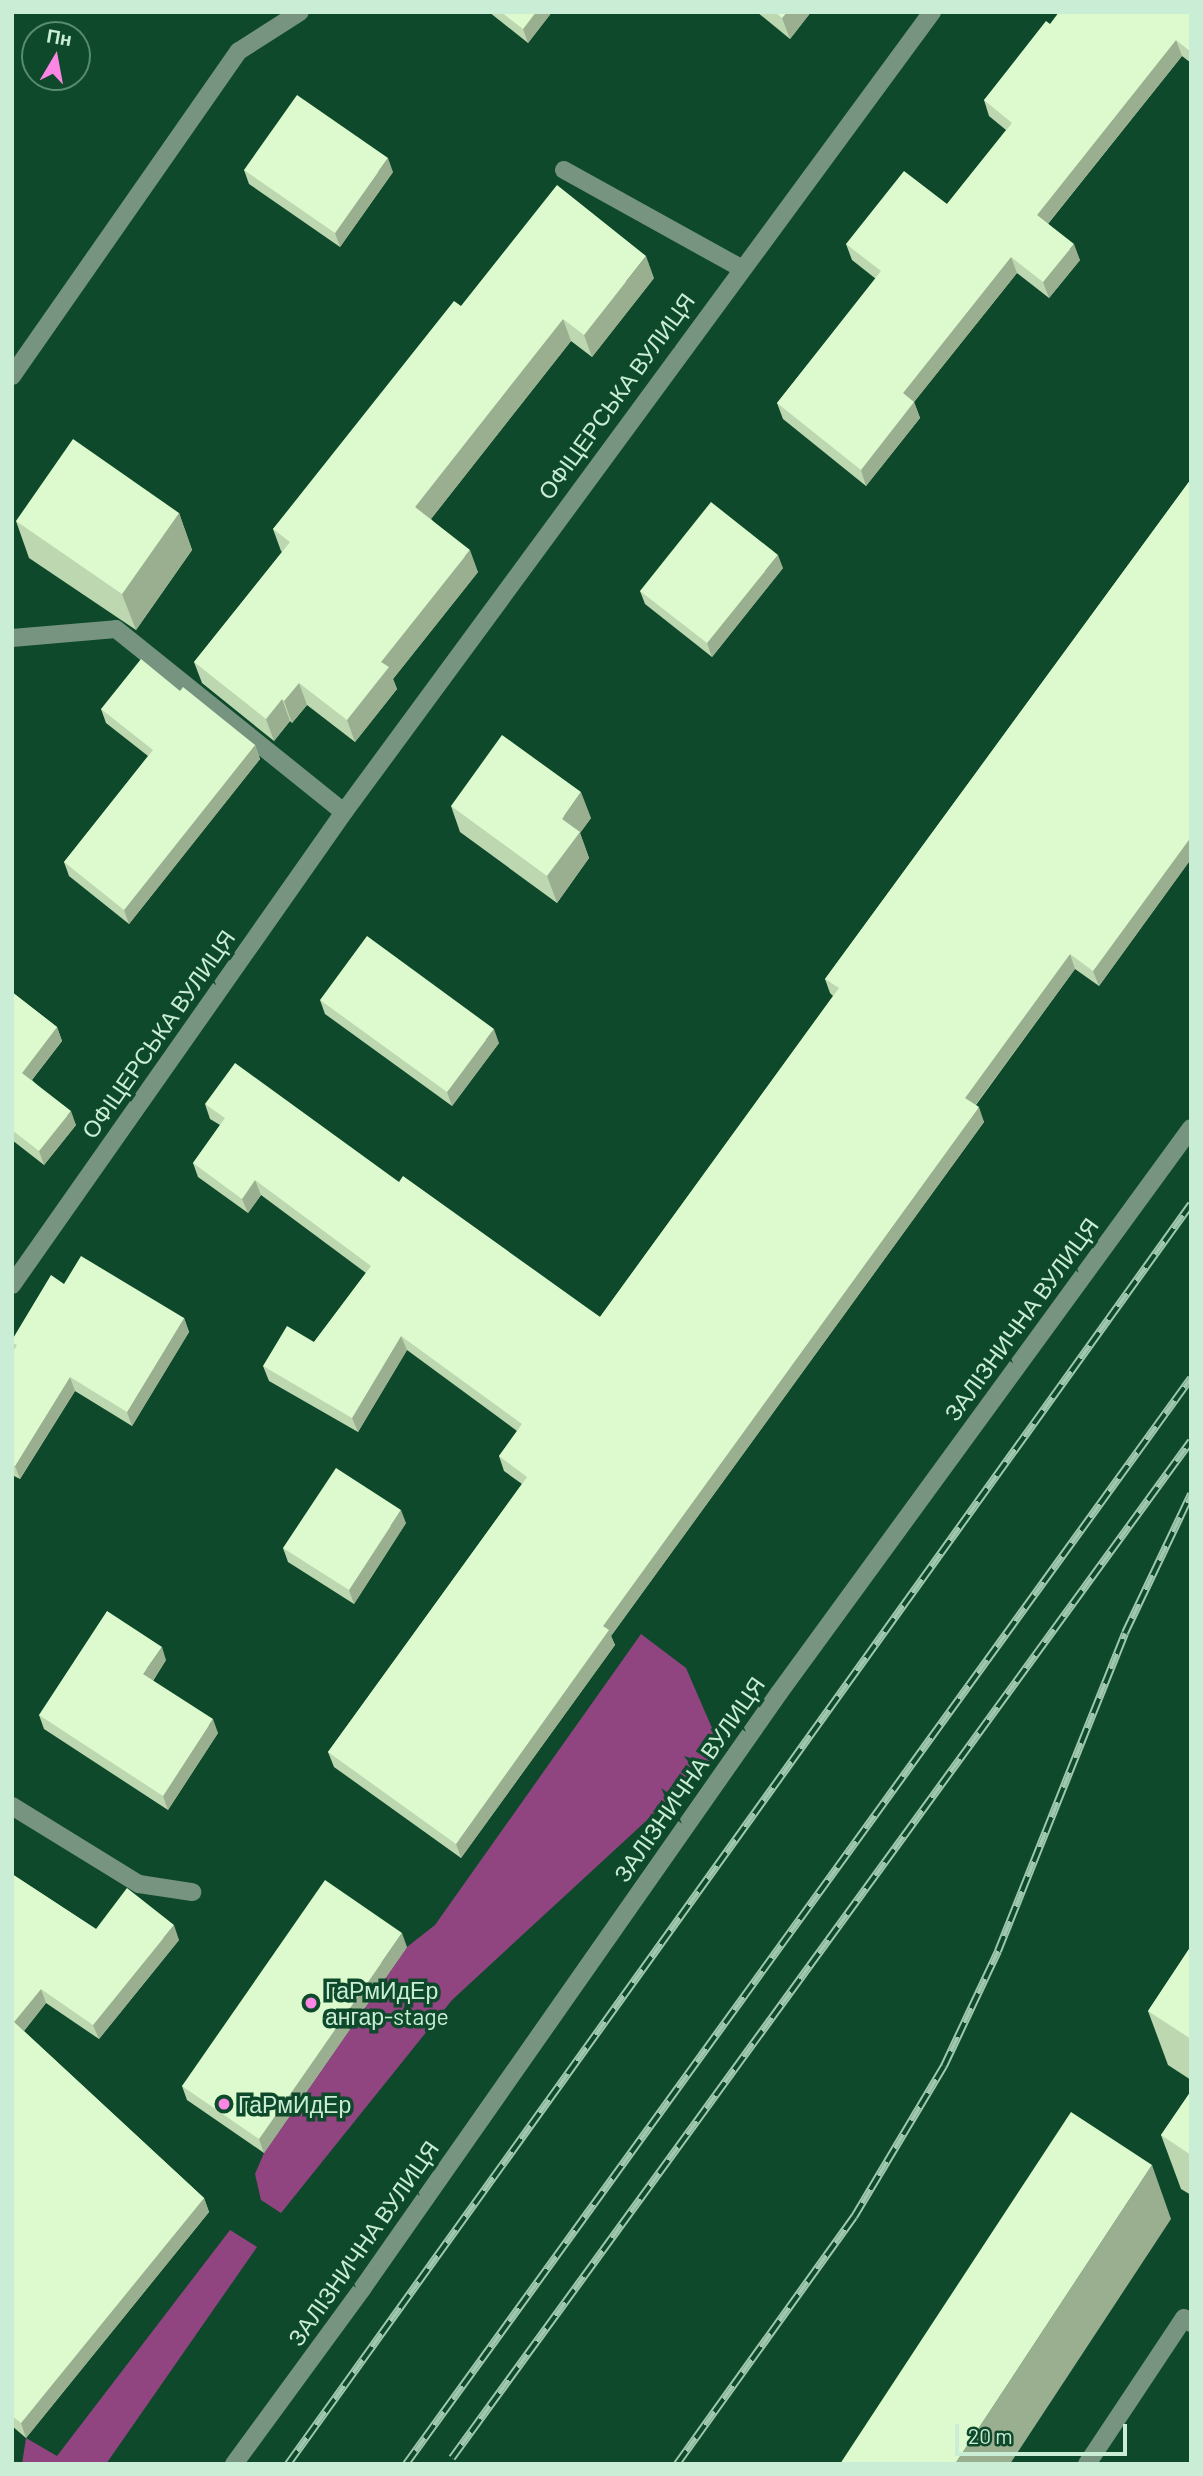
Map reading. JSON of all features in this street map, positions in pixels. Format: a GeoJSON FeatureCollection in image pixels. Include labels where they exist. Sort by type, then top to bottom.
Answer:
{"type":"FeatureCollection","features":[{"type":"Feature","properties":{"kind":"street"},"geometry":{"type":"LineString","coordinates":[[12,376],[239,51],[300,12]]}},
{"type":"Feature","properties":{"kind":"street","name":"ОФІЦЕРСЬКА ВУЛИЦЯ"},"geometry":{"type":"LineString","coordinates":[[12,1285],[344,812],[741,268],[932,12]]}},
{"type":"Feature","properties":{"kind":"street"},"geometry":{"type":"LineString","coordinates":[[564,170],[741,268]]}},
{"type":"Feature","properties":{"kind":"street"},"geometry":{"type":"LineString","coordinates":[[12,638],[116,629],[344,812]]}},
{"type":"Feature","properties":{"kind":"street","name":"ЗАЛІЗНИЧНА ВУЛИЦЯ"},"geometry":{"type":"LineString","coordinates":[[234,2464],[370,2277],[779,1693],[1191,1128]]}},
{"type":"Feature","properties":{"kind":"street"},"geometry":{"type":"LineString","coordinates":[[12,1806],[139,1884],[192,1892]]}},
{"type":"Feature","properties":{"kind":"street"},"geometry":{"type":"LineString","coordinates":[[1087,2464],[1184,2318],[1191,2323]]}},
{"type":"Feature","properties":{"kind":"shaded area"},"geometry":{"type":"Polygon","coordinates":[[[641,1634],[686,1668],[722,1751],[452,2000],[281,2213],[261,2200],[255,2174],[264,2153],[407,1947],[435,1925],[641,1634]]]}},
{"type":"Feature","properties":{"kind":"shaded area"},"geometry":{"type":"Polygon","coordinates":[[[230,2230],[257,2247],[106,2464],[22,2464],[26,2438],[57,2456],[230,2230]]]}},
{"type":"Feature","properties":{"kind":"building"},"geometry":{"type":"Polygon","coordinates":[[[501,12],[536,12],[523,29],[501,12]]]}},
{"type":"Feature","properties":{"kind":"building"},"geometry":{"type":"Polygon","coordinates":[[[775,12],[787,12],[782,18],[775,12]]]}},
{"type":"Feature","properties":{"kind":"building"},"geometry":{"type":"Polygon","coordinates":[[[1059,12],[1191,12],[1191,52],[1176,40],[1037,215],[1074,244],[1043,282],[1011,257],[903,393],[914,402],[861,470],[777,403],[881,271],[846,244],[904,171],[947,204],[1012,123],[984,100],[1046,21],[1050,24],[1059,12]]]}},
{"type":"Feature","properties":{"kind":"building"},"geometry":{"type":"Polygon","coordinates":[[[297,95],[388,158],[335,233],[244,170],[297,95]]]}},
{"type":"Feature","properties":{"kind":"building"},"geometry":{"type":"Polygon","coordinates":[[[557,185],[646,256],[584,335],[563,319],[415,507],[470,550],[381,662],[389,667],[347,720],[299,683],[266,719],[194,662],[290,542],[273,529],[454,301],[461,306],[557,185]]]}},
{"type":"Feature","properties":{"kind":"building"},"geometry":{"type":"Polygon","coordinates":[[[73,439],[179,513],[122,594],[16,521],[73,439]]]}},
{"type":"Feature","properties":{"kind":"building"},"geometry":{"type":"Polygon","coordinates":[[[1191,479],[1191,837],[1093,971],[1070,954],[965,1098],[979,1107],[603,1626],[609,1630],[456,1844],[328,1752],[527,1477],[499,1456],[522,1424],[401,1336],[352,1418],[263,1366],[287,1326],[314,1342],[371,1266],[255,1180],[242,1199],[193,1163],[225,1118],[205,1104],[235,1063],[399,1182],[403,1176],[600,1317],[839,988],[825,979],[1191,479]]]}},
{"type":"Feature","properties":{"kind":"building"},"geometry":{"type":"Polygon","coordinates":[[[711,502],[778,555],[707,643],[640,591],[711,502]]]}},
{"type":"Feature","properties":{"kind":"building"},"geometry":{"type":"Polygon","coordinates":[[[141,659],[180,691],[183,687],[255,745],[124,910],[64,862],[153,750],[101,709],[141,659]]]}},
{"type":"Feature","properties":{"kind":"building"},"geometry":{"type":"Polygon","coordinates":[[[502,735],[581,792],[562,819],[580,832],[547,876],[451,806],[502,735]]]}},
{"type":"Feature","properties":{"kind":"building"},"geometry":{"type":"Polygon","coordinates":[[[367,936],[494,1029],[447,1092],[320,1000],[367,936]]]}},
{"type":"Feature","properties":{"kind":"building"},"geometry":{"type":"Polygon","coordinates":[[[12,992],[57,1027],[22,1073],[71,1111],[39,1151],[12,1130],[12,992]]]}},
{"type":"Feature","properties":{"kind":"building"},"geometry":{"type":"Polygon","coordinates":[[[81,1256],[184,1318],[127,1412],[70,1377],[15,1466],[12,1464],[12,1353],[17,1345],[12,1343],[12,1340],[51,1275],[64,1284],[81,1256]]]}},
{"type":"Feature","properties":{"kind":"building"},"geometry":{"type":"Polygon","coordinates":[[[336,1468],[401,1510],[349,1590],[283,1548],[336,1468]]]}},
{"type":"Feature","properties":{"kind":"building"},"geometry":{"type":"Polygon","coordinates":[[[107,1611],[162,1647],[143,1674],[213,1719],[163,1796],[39,1715],[107,1611]]]}},
{"type":"Feature","properties":{"kind":"building"},"geometry":{"type":"Polygon","coordinates":[[[12,1874],[96,1929],[127,1888],[174,1925],[93,2025],[41,1989],[14,2022],[204,2198],[21,2423],[12,2416],[12,1874]]]}},
{"type":"Feature","properties":{"kind":"building","name":"ГаРмИдЕр ангар-stage"},"geometry":{"type":"Polygon","coordinates":[[[325,1880],[402,1933],[259,2139],[182,2086],[325,1880]]]}},
{"type":"Feature","properties":{"kind":"building"},"geometry":{"type":"Polygon","coordinates":[[[1191,1946],[1191,2039],[1148,2011],[1191,1946]]]}},
{"type":"Feature","properties":{"kind":"building"},"geometry":{"type":"Polygon","coordinates":[[[1191,2091],[1191,2155],[1161,2135],[1191,2091]]]}},
{"type":"Feature","properties":{"kind":"building"},"geometry":{"type":"Polygon","coordinates":[[[1071,2112],[1152,2165],[955,2464],[840,2464],[1071,2112]]]}},
{"type":"Feature","properties":{"kind":"railway"},"geometry":{"type":"LineString","coordinates":[[288,2464],[1191,1204]]}},
{"type":"Feature","properties":{"kind":"railway"},"geometry":{"type":"LineString","coordinates":[[406,2464],[1191,1378]]}},
{"type":"Feature","properties":{"kind":"railway"},"geometry":{"type":"LineString","coordinates":[[452,2458],[1191,1441]]}},
{"type":"Feature","properties":{"kind":"railway"},"geometry":{"type":"LineString","coordinates":[[677,2464],[854,2217],[944,2066],[998,1951],[1125,1633],[1191,1494]]}},
{"type":"Feature","properties":{"kind":"place","name":"ГаРмИдЕр ангар-stage"},"geometry":{"type":"Point","coordinates":[311,2003]}},
{"type":"Feature","properties":{"kind":"place","name":"ГаРмИдЕр"},"geometry":{"type":"Point","coordinates":[224,2104]}}]}
